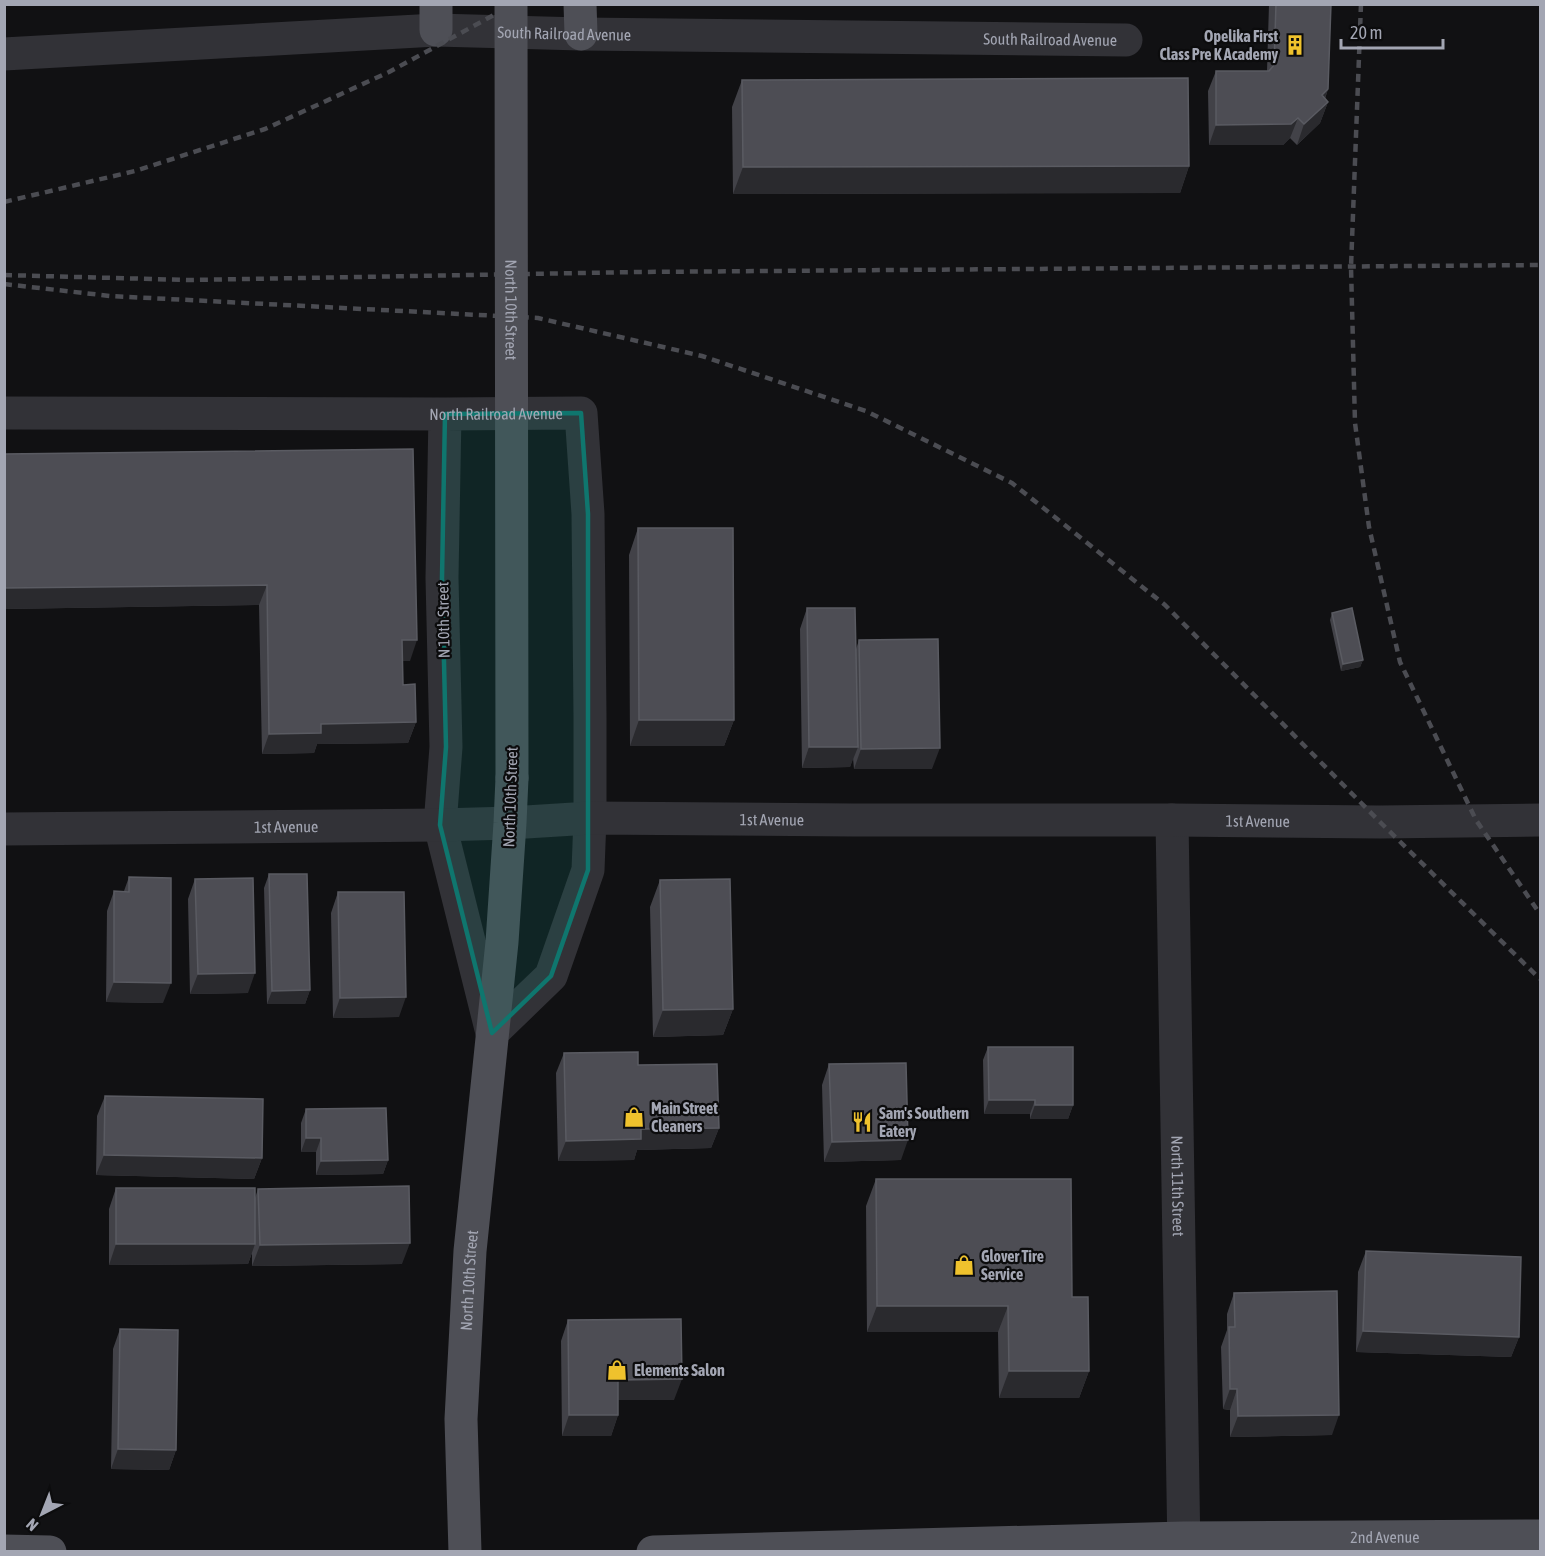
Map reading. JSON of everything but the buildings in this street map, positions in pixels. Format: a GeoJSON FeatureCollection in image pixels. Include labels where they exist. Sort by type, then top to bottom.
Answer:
{"type":"FeatureCollection","features":[{"type":"Feature","properties":{"kind":"main road","name":"North 10th Street"},"geometry":{"type":"LineString","coordinates":[[465,1551],[461,1419],[470,1251],[502,942],[512,778],[511,4]]}},
{"type":"Feature","properties":{"kind":"main road","name":"2nd Avenue"},"geometry":{"type":"LineString","coordinates":[[653,1551],[1451,1544],[1540,1536]]}},
{"type":"Feature","properties":{"kind":"main road"},"geometry":{"type":"LineString","coordinates":[[4,1551],[50,1551]]}},
{"type":"Feature","properties":{"kind":"street","name":"South Railroad Avenue"},"geometry":{"type":"LineString","coordinates":[[4,54],[436,17],[580,19],[1126,40]]}},
{"type":"Feature","properties":{"kind":"street","name":"North Railroad Avenue"},"geometry":{"type":"LineString","coordinates":[[4,412],[581,413],[588,514],[590,717],[588,870],[551,976],[492,1033]]}},
{"type":"Feature","properties":{"kind":"street","name":"N 10th Street"},"geometry":{"type":"LineString","coordinates":[[445,414],[442,578],[446,747],[440,825],[492,1033]]}},
{"type":"Feature","properties":{"kind":"street","name":"1st Avenue"},"geometry":{"type":"LineString","coordinates":[[4,829],[440,825],[590,818],[1380,822],[1540,820]]}},
{"type":"Feature","properties":{"kind":"street","name":"North 11th Street"},"geometry":{"type":"LineString","coordinates":[[1172,820],[1184,1545]]}},
{"type":"Feature","properties":{"kind":"highlighted area"},"geometry":{"type":"Polygon","coordinates":[[[581,413],[588,514],[588,870],[551,976],[492,1033],[440,825],[446,747],[442,578],[445,414],[581,413]]]}},
{"type":"Feature","properties":{"kind":"railway"},"geometry":{"type":"LineString","coordinates":[[4,202],[135,171],[265,129],[389,72],[514,4]]}},
{"type":"Feature","properties":{"kind":"railway"},"geometry":{"type":"LineString","coordinates":[[1361,4],[1351,267],[1355,423],[1369,527],[1400,662],[1476,820],[1540,914]]}},
{"type":"Feature","properties":{"kind":"railway"},"geometry":{"type":"LineString","coordinates":[[4,275],[189,280],[638,272],[1540,265]]}},
{"type":"Feature","properties":{"kind":"railway"},"geometry":{"type":"LineString","coordinates":[[4,284],[110,296],[538,318],[702,356],[866,411],[1012,483],[1165,605],[1380,822],[1540,979]]}},
{"type":"Feature","properties":{"kind":"place","name":"Opelika First Class Pre K Academy"},"geometry":{"type":"Point","coordinates":[1295,45]}},
{"type":"Feature","properties":{"kind":"place","name":"Main Street Cleaners"},"geometry":{"type":"Point","coordinates":[634,1117]}},
{"type":"Feature","properties":{"kind":"place","name":"Sam's Southern Eatery"},"geometry":{"type":"Point","coordinates":[862,1122]}},
{"type":"Feature","properties":{"kind":"place","name":"Glover Tire Service"},"geometry":{"type":"Point","coordinates":[964,1265]}},
{"type":"Feature","properties":{"kind":"place","name":"Elements Salon"},"geometry":{"type":"Point","coordinates":[617,1370]}}]}
